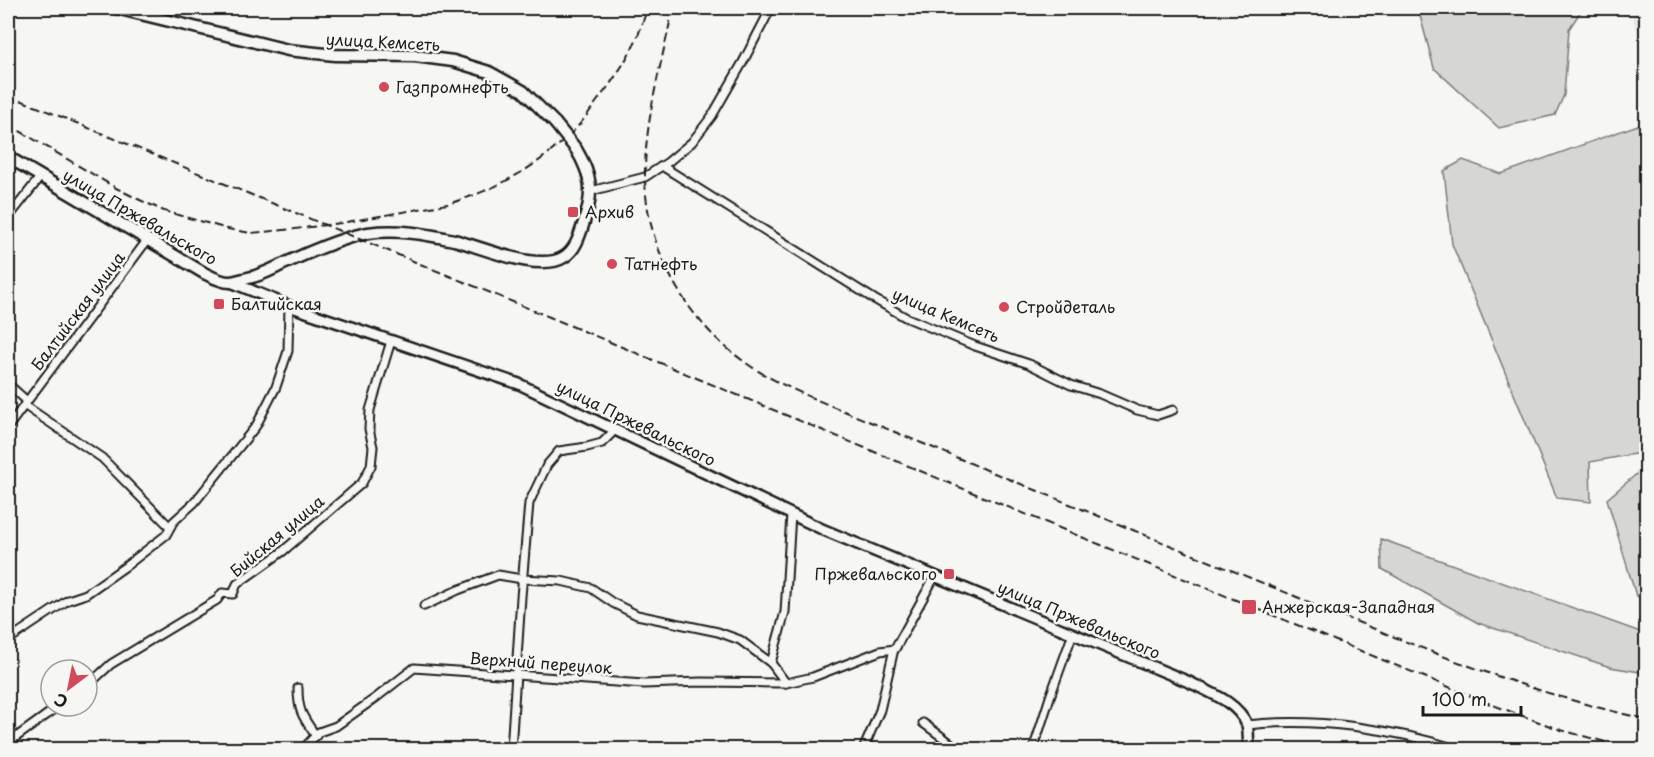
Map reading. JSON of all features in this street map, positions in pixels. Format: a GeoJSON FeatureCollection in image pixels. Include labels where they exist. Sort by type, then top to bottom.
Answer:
{"type":"FeatureCollection","features":[{"type":"Feature","properties":{"kind":"main road","name":"улица Кемсеть"},"geometry":{"type":"LineString","coordinates":[[116,8],[288,50],[415,56],[453,61],[489,72],[523,91],[555,123],[576,148],[590,178],[591,191],[586,217],[577,242],[568,255],[559,260],[527,261],[432,236],[396,231],[380,232],[356,235],[263,275],[231,282]]}},
{"type":"Feature","properties":{"kind":"main road","name":"улица Пржевальского"},"geometry":{"type":"LineString","coordinates":[[8,157],[204,273],[231,282]]}},
{"type":"Feature","properties":{"kind":"street"},"geometry":{"type":"LineString","coordinates":[[591,191],[645,177],[692,142],[702,131],[743,62],[771,8]]}},
{"type":"Feature","properties":{"kind":"street","name":"улица Кемсеть"},"geometry":{"type":"LineString","coordinates":[[665,164],[864,293],[905,317],[975,346],[1029,364],[1071,385],[1100,394],[1137,410],[1158,415],[1173,410]]}},
{"type":"Feature","properties":{"kind":"street"},"geometry":{"type":"LineString","coordinates":[[8,218],[41,176]]}},
{"type":"Feature","properties":{"kind":"street","name":"Балтийская улица"},"geometry":{"type":"LineString","coordinates":[[8,427],[148,239]]}},
{"type":"Feature","properties":{"kind":"street","name":"улица Пржевальского"},"geometry":{"type":"LineString","coordinates":[[231,282],[289,306],[519,384],[824,530],[1189,682],[1237,709],[1247,725]]}},
{"type":"Feature","properties":{"kind":"street"},"geometry":{"type":"LineString","coordinates":[[8,640],[68,600],[86,594],[116,573],[166,534],[173,522],[194,503],[256,426],[276,387],[288,351],[289,306]]}},
{"type":"Feature","properties":{"kind":"street","name":"Бийская улица"},"geometry":{"type":"LineString","coordinates":[[99,674],[111,663],[217,600],[222,593],[233,594],[237,585],[282,552],[362,483],[372,457],[373,447],[369,429],[370,410],[392,341]]}},
{"type":"Feature","properties":{"kind":"street"},"geometry":{"type":"LineString","coordinates":[[8,384],[25,403],[102,458],[170,527]]}},
{"type":"Feature","properties":{"kind":"street"},"geometry":{"type":"LineString","coordinates":[[512,750],[529,503],[547,465],[559,451],[602,443],[615,430]]}},
{"type":"Feature","properties":{"kind":"street"},"geometry":{"type":"LineString","coordinates":[[771,663],[785,612],[791,514]]}},
{"type":"Feature","properties":{"kind":"street"},"geometry":{"type":"LineString","coordinates":[[424,606],[498,575],[561,581],[591,588],[637,615],[740,640],[771,663],[786,682]]}},
{"type":"Feature","properties":{"kind":"street"},"geometry":{"type":"LineString","coordinates":[[863,750],[880,710],[894,649],[935,576]]}},
{"type":"Feature","properties":{"kind":"street"},"geometry":{"type":"LineString","coordinates":[[1033,750],[1073,633]]}},
{"type":"Feature","properties":{"kind":"street","name":"Верхний переулок"},"geometry":{"type":"LineString","coordinates":[[302,750],[320,732],[336,726],[414,668],[644,684],[786,682],[813,677],[880,651],[894,649]]}},
{"type":"Feature","properties":{"kind":"street"},"geometry":{"type":"LineString","coordinates":[[298,688],[298,705],[316,736]]}},
{"type":"Feature","properties":{"kind":"street"},"geometry":{"type":"LineString","coordinates":[[8,743],[42,718]]}},
{"type":"Feature","properties":{"kind":"street"},"geometry":{"type":"LineString","coordinates":[[922,723],[960,750]]}},
{"type":"Feature","properties":{"kind":"street"},"geometry":{"type":"LineString","coordinates":[[1249,750],[1247,725],[1266,723],[1325,724],[1401,734],[1460,750]]}},
{"type":"Feature","properties":{"kind":"shaded area"},"geometry":{"type":"Polygon","coordinates":[[[1418,8],[1583,8],[1569,29],[1564,95],[1555,115],[1499,128],[1434,68],[1418,8]]]}},
{"type":"Feature","properties":{"kind":"shaded area"},"geometry":{"type":"Polygon","coordinates":[[[1630,8],[1646,8],[1646,59],[1630,8]]]}},
{"type":"Feature","properties":{"kind":"shaded area"},"geometry":{"type":"Polygon","coordinates":[[[1646,122],[1646,447],[1640,453],[1590,462],[1591,502],[1557,498],[1452,244],[1444,171],[1463,160],[1501,174],[1646,122]]]}},
{"type":"Feature","properties":{"kind":"shaded area"},"geometry":{"type":"Polygon","coordinates":[[[1646,466],[1646,599],[1636,596],[1607,499],[1646,466]]]}},
{"type":"Feature","properties":{"kind":"shaded area"},"geometry":{"type":"Polygon","coordinates":[[[1381,539],[1646,634],[1646,673],[1610,667],[1478,623],[1382,569],[1381,539]]]}},
{"type":"Feature","properties":{"kind":"railway"},"geometry":{"type":"LineString","coordinates":[[8,124],[140,200],[164,211],[228,229],[251,233],[295,229],[447,204],[484,191],[519,174],[551,152],[565,139],[584,119],[619,70],[637,38],[648,8]]}},
{"type":"Feature","properties":{"kind":"railway"},"geometry":{"type":"LineString","coordinates":[[673,8],[647,135],[645,157],[647,204],[661,256],[672,280],[703,324],[750,366],[810,397],[1412,644],[1551,694],[1646,719]]}},
{"type":"Feature","properties":{"kind":"railway"},"geometry":{"type":"LineString","coordinates":[[8,95],[1493,705],[1561,730],[1635,750]]}},
{"type":"Feature","properties":{"kind":"place","name":"Газпромнефть"},"geometry":{"type":"Point","coordinates":[384,87]}},
{"type":"Feature","properties":{"kind":"place","name":"Архив"},"geometry":{"type":"Point","coordinates":[573,212]}},
{"type":"Feature","properties":{"kind":"place","name":"Татнефть"},"geometry":{"type":"Point","coordinates":[612,264]}},
{"type":"Feature","properties":{"kind":"place","name":"Балтийская"},"geometry":{"type":"Point","coordinates":[219,304]}},
{"type":"Feature","properties":{"kind":"place","name":"Стройдеталь"},"geometry":{"type":"Point","coordinates":[1004,307]}},
{"type":"Feature","properties":{"kind":"place","name":"Пржевальского"},"geometry":{"type":"Point","coordinates":[949,574]}},
{"type":"Feature","properties":{"kind":"place","name":"Анжерская-Западная"},"geometry":{"type":"Point","coordinates":[1249,607]}}]}
